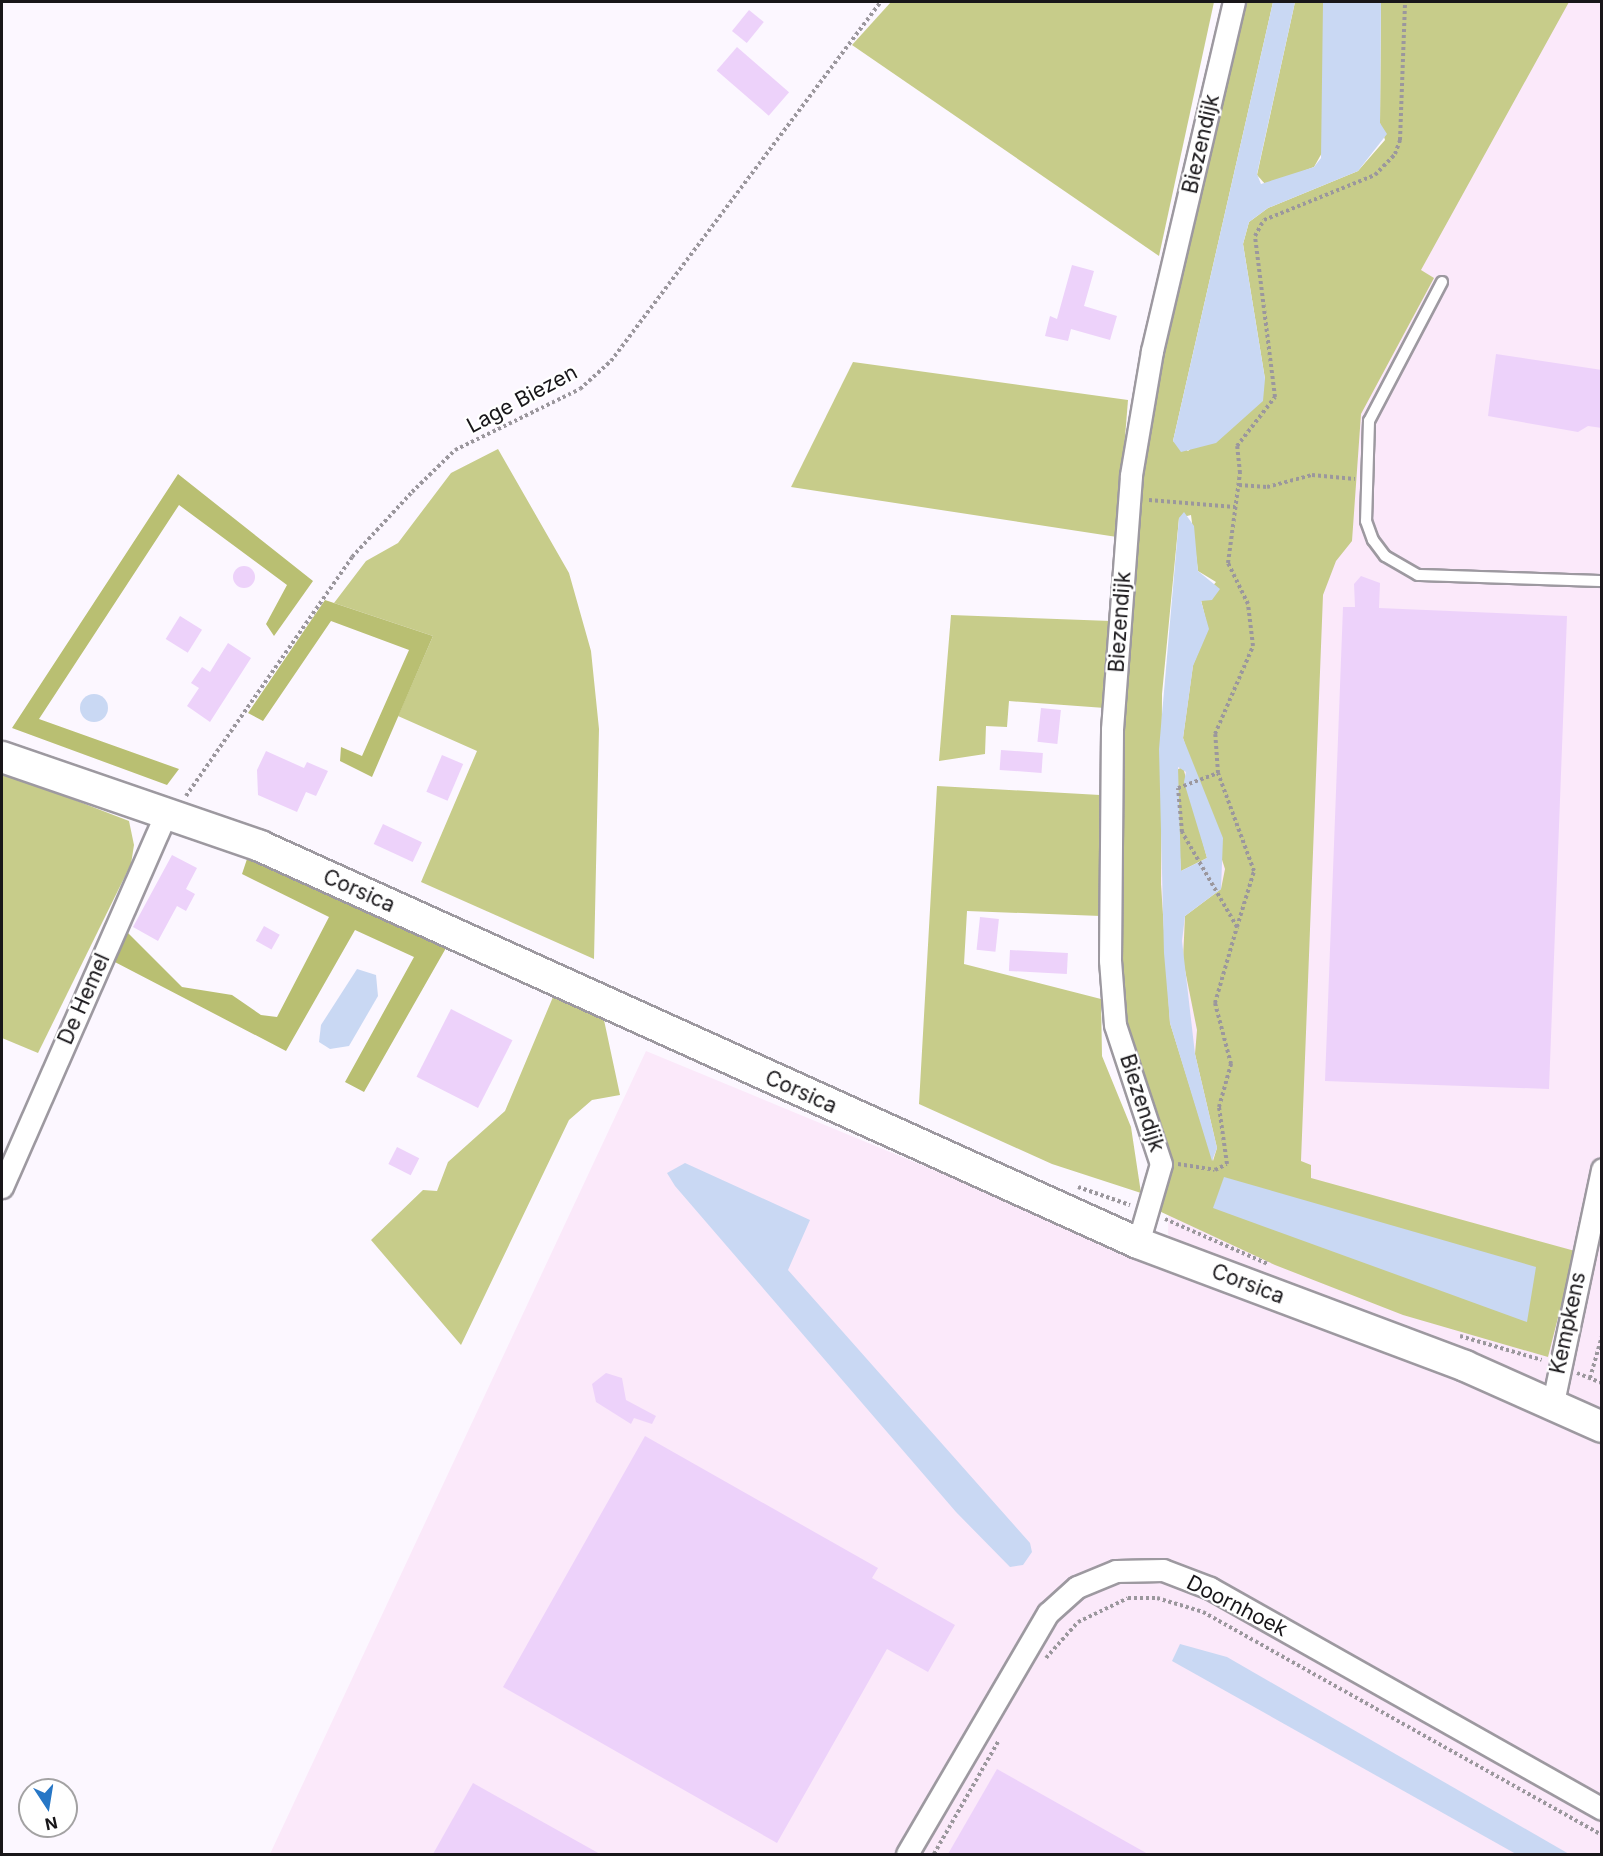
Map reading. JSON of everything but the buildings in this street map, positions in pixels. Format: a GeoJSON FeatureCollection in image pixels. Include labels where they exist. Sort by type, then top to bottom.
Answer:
{"type":"FeatureCollection","features":[{"type":"Feature","properties":{"kind":"street","name":"Biezendijk"},"geometry":{"type":"LineString","coordinates":[[1138,1243],[1151,1212],[1161,1175],[1159,1149],[1115,1025],[1110,960],[1112,729],[1131,475],[1152,351],[1234,2]]}},
{"type":"Feature","properties":{"kind":"street","name":"Corsica"},"geometry":{"type":"LineString","coordinates":[[2,757],[167,812],[260,846],[1138,1243],[1465,1366],[1552,1407],[1602,1427]]}},
{"type":"Feature","properties":{"kind":"street","name":"De Hemel"},"geometry":{"type":"LineString","coordinates":[[2,1187],[167,812]]}},
{"type":"Feature","properties":{"kind":"street","name":"Kempkens"},"geometry":{"type":"LineString","coordinates":[[1552,1407],[1558,1366],[1602,1169]]}},
{"type":"Feature","properties":{"kind":"street","name":"Doornhoek"},"geometry":{"type":"LineString","coordinates":[[907,1854],[1048,1613],[1077,1587],[1116,1571],[1163,1570],[1210,1587],[1602,1809]]}},
{"type":"Feature","properties":{"kind":"lane"},"geometry":{"type":"LineString","coordinates":[[1442,282],[1369,422],[1366,521],[1373,540],[1401,568],[1418,575],[1602,581]]}},
{"type":"Feature","properties":{"kind":"path","name":"Lage Biezen"},"geometry":{"type":"LineString","coordinates":[[167,812],[185,797],[351,557],[412,492],[455,450],[580,389],[611,361],[881,2]]}},
{"type":"Feature","properties":{"kind":"path"},"geometry":{"type":"LineString","coordinates":[[1189,1164],[1215,1170],[1227,1164],[1218,1117],[1232,1064],[1215,1003],[1254,871],[1218,773],[1217,722],[1253,646],[1248,604],[1228,563],[1239,485],[1239,439],[1275,397],[1255,236],[1264,220],[1375,175],[1395,154],[1400,140],[1405,2]]}},
{"type":"Feature","properties":{"kind":"path"},"geometry":{"type":"LineString","coordinates":[[1239,485],[1267,487],[1312,475],[1368,480]]}},
{"type":"Feature","properties":{"kind":"path"},"geometry":{"type":"LineString","coordinates":[[1137,500],[1235,507]]}},
{"type":"Feature","properties":{"kind":"path"},"geometry":{"type":"LineString","coordinates":[[1218,773],[1181,785],[1182,832],[1237,927]]}},
{"type":"Feature","properties":{"kind":"path","name":"Corsica"},"geometry":{"type":"LineString","coordinates":[[1151,1212],[1280,1269]]}},
{"type":"Feature","properties":{"kind":"path"},"geometry":{"type":"LineString","coordinates":[[1454,1335],[1558,1366],[1602,1383]]}},
{"type":"Feature","properties":{"kind":"path","name":"Kempkens"},"geometry":{"type":"LineString","coordinates":[[1590,1378],[1602,1336]]}},
{"type":"Feature","properties":{"kind":"path","name":"Doornhoek"},"geometry":{"type":"LineString","coordinates":[[1041,1665],[1063,1636],[1103,1606],[1157,1598],[1234,1629],[1602,1835]]}},
{"type":"Feature","properties":{"kind":"path"},"geometry":{"type":"LineString","coordinates":[[934,1854],[1002,1735]]}},
{"type":"Feature","properties":{"kind":"shaded area"},"geometry":{"type":"Polygon","coordinates":[[[1509,2],[1601,2],[1601,1854],[270,1854],[646,1051],[1197,1279],[1168,1234],[1170,1160],[1122,1008],[1118,807],[1509,2]]]}},
{"type":"Feature","properties":{"kind":"green space"},"geometry":{"type":"Polygon","coordinates":[[[891,2],[1214,2],[1159,256],[852,45],[891,2]]]}},
{"type":"Feature","properties":{"kind":"green space"},"geometry":{"type":"Polygon","coordinates":[[[1241,2],[1273,2],[1173,441],[1188,451],[1265,379],[1243,244],[1249,222],[1268,208],[1358,171],[1385,140],[1380,123],[1381,2],[1569,2],[1421,270],[1434,278],[1361,414],[1352,541],[1336,561],[1323,595],[1301,1161],[1311,1165],[1311,1178],[1575,1251],[1548,1357],[1403,1315],[1275,1265],[1159,1211],[1168,1180],[1166,1142],[1143,1084],[1120,997],[1115,778],[1146,413],[1241,2]],[[1191,515],[1179,518],[1162,694],[1161,884],[1170,1023],[1213,1161],[1217,1148],[1195,1054],[1197,1030],[1183,960],[1185,916],[1221,889],[1225,869],[1183,738],[1193,665],[1208,629],[1201,600],[1216,582],[1198,571],[1191,515]]]}},
{"type":"Feature","properties":{"kind":"green space"},"geometry":{"type":"Polygon","coordinates":[[[1295,2],[1323,2],[1323,151],[1314,167],[1266,185],[1257,175],[1295,2]]]}},
{"type":"Feature","properties":{"kind":"green space"},"geometry":{"type":"Polygon","coordinates":[[[853,362],[1128,400],[1117,537],[791,487],[853,362]]]}},
{"type":"Feature","properties":{"kind":"green space"},"geometry":{"type":"Polygon","coordinates":[[[498,449],[569,573],[591,651],[599,729],[594,959],[421,882],[477,751],[398,716],[433,636],[334,603],[366,561],[398,543],[451,473],[498,449]]]}},
{"type":"Feature","properties":{"kind":"green space"},"geometry":{"type":"Polygon","coordinates":[[[178,474],[313,581],[274,636],[266,624],[287,585],[179,505],[39,719],[179,769],[167,785],[12,728],[178,474]]]}},
{"type":"Feature","properties":{"kind":"green space"},"geometry":{"type":"Polygon","coordinates":[[[325,600],[433,636],[372,777],[340,761],[341,747],[362,756],[409,650],[331,621],[263,721],[248,713],[325,600]]]}},
{"type":"Feature","properties":{"kind":"green space"},"geometry":{"type":"Polygon","coordinates":[[[951,615],[1111,621],[1105,708],[1009,701],[1007,727],[986,726],[985,754],[939,761],[951,615]]]}},
{"type":"Feature","properties":{"kind":"green space"},"geometry":{"type":"Polygon","coordinates":[[[1183,767],[1207,858],[1181,871],[1174,771],[1183,767]]]}},
{"type":"Feature","properties":{"kind":"green space"},"geometry":{"type":"Polygon","coordinates":[[[2,772],[129,821],[134,845],[131,864],[38,1053],[2,1038],[2,772]]]}},
{"type":"Feature","properties":{"kind":"green space"},"geometry":{"type":"Polygon","coordinates":[[[937,786],[1100,795],[1101,916],[967,911],[964,964],[1101,999],[1102,1056],[1131,1127],[1141,1193],[1052,1164],[919,1104],[937,786]]]}},
{"type":"Feature","properties":{"kind":"green space"},"geometry":{"type":"Polygon","coordinates":[[[247,859],[446,948],[364,1092],[345,1082],[414,957],[355,930],[286,1051],[111,960],[125,930],[182,987],[232,995],[261,1015],[277,1017],[329,917],[242,874],[247,859]]]}},
{"type":"Feature","properties":{"kind":"green space"},"geometry":{"type":"Polygon","coordinates":[[[553,997],[604,1020],[620,1095],[592,1100],[569,1120],[461,1345],[371,1240],[423,1190],[437,1191],[448,1162],[505,1111],[553,997]]]}},
{"type":"Feature","properties":{"kind":"water"},"geometry":{"type":"Polygon","coordinates":[[[1273,2],[1295,2],[1257,174],[1261,184],[1314,167],[1321,158],[1323,2],[1381,2],[1380,123],[1387,134],[1358,171],[1268,208],[1249,222],[1243,244],[1265,379],[1263,401],[1216,443],[1181,452],[1173,441],[1273,2]]]}},
{"type":"Feature","properties":{"kind":"water"},"geometry":{"type":"Polygon","coordinates":[[[1184,512],[1194,526],[1198,571],[1220,589],[1212,600],[1201,601],[1209,629],[1193,666],[1183,738],[1223,838],[1221,889],[1185,916],[1182,941],[1195,1054],[1217,1148],[1212,1161],[1170,1023],[1164,953],[1159,749],[1179,518],[1184,512]],[[1178,767],[1181,871],[1207,858],[1184,782],[1186,772],[1178,767]]]}},
{"type":"Feature","properties":{"kind":"water"},"geometry":{"type":"Polygon","coordinates":[[[94,694],[104,698],[108,708],[104,718],[94,722],[84,718],[80,708],[84,698],[94,694]]]}},
{"type":"Feature","properties":{"kind":"water"},"geometry":{"type":"Polygon","coordinates":[[[357,969],[376,975],[378,996],[349,1046],[330,1049],[319,1042],[321,1025],[357,969]]]}},
{"type":"Feature","properties":{"kind":"water"},"geometry":{"type":"Polygon","coordinates":[[[685,1163],[810,1220],[788,1270],[1030,1543],[1032,1552],[1023,1565],[1010,1567],[956,1512],[675,1186],[667,1173],[685,1163]]]}},
{"type":"Feature","properties":{"kind":"water"},"geometry":{"type":"Polygon","coordinates":[[[1224,1177],[1536,1267],[1527,1322],[1213,1208],[1224,1177]]]}},
{"type":"Feature","properties":{"kind":"water"},"geometry":{"type":"Polygon","coordinates":[[[1180,1644],[1227,1657],[1569,1854],[1516,1854],[1172,1661],[1180,1644]]]}}]}
